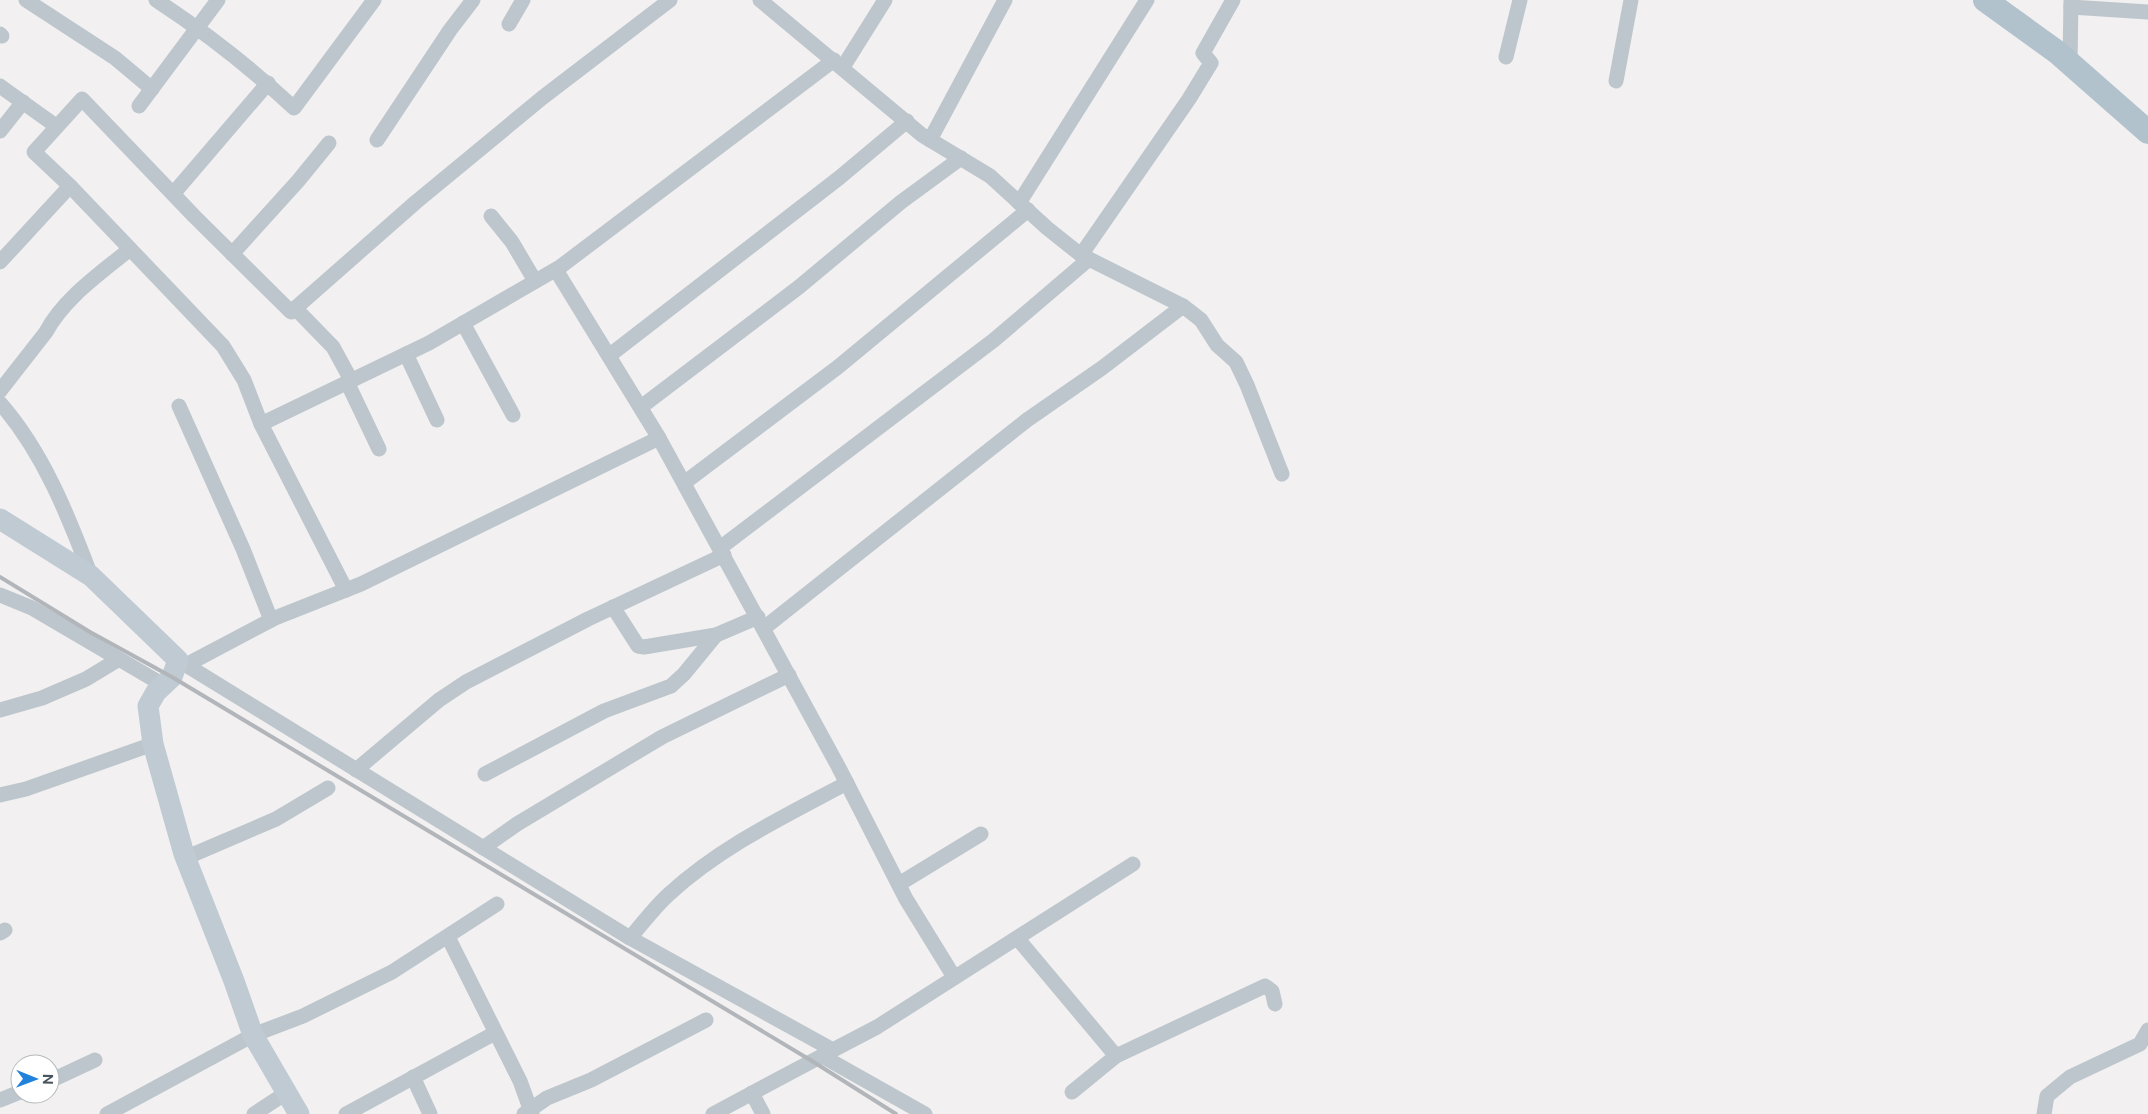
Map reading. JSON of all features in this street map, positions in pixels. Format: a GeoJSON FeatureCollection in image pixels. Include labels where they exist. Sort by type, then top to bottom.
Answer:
{"type":"FeatureCollection","features":[{"type":"Feature","properties":{"kind":"main road"},"geometry":{"type":"LineString","coordinates":[[1985,0],[2070,64],[2148,132]]}},
{"type":"Feature","properties":{"kind":"street"},"geometry":{"type":"LineString","coordinates":[[26,0],[115,58],[152,89]]}},
{"type":"Feature","properties":{"kind":"street"},"geometry":{"type":"LineString","coordinates":[[156,0],[198,28],[268,83],[294,108],[374,0]]}},
{"type":"Feature","properties":{"kind":"street"},"geometry":{"type":"LineString","coordinates":[[139,106],[218,0]]}},
{"type":"Feature","properties":{"kind":"street"},"geometry":{"type":"LineString","coordinates":[[377,140],[450,30],[473,0]]}},
{"type":"Feature","properties":{"kind":"street"},"geometry":{"type":"LineString","coordinates":[[509,24],[523,0]]}},
{"type":"Feature","properties":{"kind":"street"},"geometry":{"type":"LineString","coordinates":[[346,590],[261,424],[244,380],[223,346],[70,186],[34,152],[82,99],[290,312],[416,202],[527,111],[670,0]]}},
{"type":"Feature","properties":{"kind":"street"},"geometry":{"type":"LineString","coordinates":[[261,424],[406,354],[556,270],[838,64],[885,0]]}},
{"type":"Feature","properties":{"kind":"street"},"geometry":{"type":"LineString","coordinates":[[930,140],[1006,0]]}},
{"type":"Feature","properties":{"kind":"street"},"geometry":{"type":"LineString","coordinates":[[684,483],[838,367],[1023,206],[1147,0]]}},
{"type":"Feature","properties":{"kind":"street"},"geometry":{"type":"LineString","coordinates":[[356,770],[439,700],[466,682],[722,552],[994,340],[1085,257],[1211,63],[1203,53],[1233,0]]}},
{"type":"Feature","properties":{"kind":"street"},"geometry":{"type":"LineString","coordinates":[[1506,57],[1520,0]]}},
{"type":"Feature","properties":{"kind":"street"},"geometry":{"type":"LineString","coordinates":[[1616,81],[1631,0]]}},
{"type":"Feature","properties":{"kind":"street"},"geometry":{"type":"LineString","coordinates":[[764,1],[930,140],[990,176],[1085,257],[1183,306],[1201,320],[1217,345],[1236,362],[1282,474]]}},
{"type":"Feature","properties":{"kind":"street"},"geometry":{"type":"LineString","coordinates":[[2070,64],[2071,4],[2148,12]]}},
{"type":"Feature","properties":{"kind":"street"},"geometry":{"type":"LineString","coordinates":[[173,194],[268,83]]}},
{"type":"Feature","properties":{"kind":"street"},"geometry":{"type":"LineString","coordinates":[[0,86],[56,126]]}},
{"type":"Feature","properties":{"kind":"street"},"geometry":{"type":"LineString","coordinates":[[0,132],[22,102]]}},
{"type":"Feature","properties":{"kind":"street"},"geometry":{"type":"LineString","coordinates":[[610,355],[839,178],[907,121]]}},
{"type":"Feature","properties":{"kind":"street"},"geometry":{"type":"LineString","coordinates":[[232,254],[329,144]]}},
{"type":"Feature","properties":{"kind":"street"},"geometry":{"type":"LineString","coordinates":[[641,407],[799,287],[901,202],[960,158]]}},
{"type":"Feature","properties":{"kind":"street"},"geometry":{"type":"LineString","coordinates":[[0,262],[70,186]]}},
{"type":"Feature","properties":{"kind":"street"},"geometry":{"type":"LineString","coordinates":[[491,216],[512,242],[535,281]]}},
{"type":"Feature","properties":{"kind":"street"},"geometry":{"type":"LineString","coordinates":[[0,391],[46,332],[52,321],[86,285],[130,249]]}},
{"type":"Feature","properties":{"kind":"street"},"geometry":{"type":"LineString","coordinates":[[556,270],[660,438],[789,675],[899,884],[954,977]]}},
{"type":"Feature","properties":{"kind":"street"},"geometry":{"type":"LineString","coordinates":[[613,607],[638,646],[716,635],[760,622],[1183,306]]}},
{"type":"Feature","properties":{"kind":"street"},"geometry":{"type":"LineString","coordinates":[[294,308],[333,347],[379,449]]}},
{"type":"Feature","properties":{"kind":"street"},"geometry":{"type":"LineString","coordinates":[[462,323],[513,415]]}},
{"type":"Feature","properties":{"kind":"street"},"geometry":{"type":"LineString","coordinates":[[406,354],[437,420]]}},
{"type":"Feature","properties":{"kind":"street"},"geometry":{"type":"LineString","coordinates":[[0,403],[29,440],[72,526],[91,576]]}},
{"type":"Feature","properties":{"kind":"street"},"geometry":{"type":"LineString","coordinates":[[179,406],[221,504],[243,549],[270,620]]}},
{"type":"Feature","properties":{"kind":"street"},"geometry":{"type":"LineString","coordinates":[[299,1114],[253,1035],[186,858],[152,744],[148,706],[156,692],[172,677],[182,662],[270,620],[346,590],[660,438]]}},
{"type":"Feature","properties":{"kind":"street"},"geometry":{"type":"LineString","coordinates":[[0,519],[91,576],[182,662],[630,938],[828,1053],[925,1114]]}},
{"type":"Feature","properties":{"kind":"street"},"geometry":{"type":"LineString","coordinates":[[0,595],[32,608],[164,686]]}},
{"type":"Feature","properties":{"kind":"street"},"geometry":{"type":"LineString","coordinates":[[485,774],[604,711],[672,686],[716,635]]}},
{"type":"Feature","properties":{"kind":"street"},"geometry":{"type":"LineString","coordinates":[[0,710],[42,698],[86,680],[119,659]]}},
{"type":"Feature","properties":{"kind":"street"},"geometry":{"type":"LineString","coordinates":[[483,848],[518,824],[662,737],[789,675]]}},
{"type":"Feature","properties":{"kind":"street"},"geometry":{"type":"LineString","coordinates":[[0,795],[26,788],[152,744]]}},
{"type":"Feature","properties":{"kind":"street"},"geometry":{"type":"LineString","coordinates":[[630,938],[668,896],[719,856],[763,827],[847,784]]}},
{"type":"Feature","properties":{"kind":"street"},"geometry":{"type":"LineString","coordinates":[[186,858],[276,819],[328,788]]}},
{"type":"Feature","properties":{"kind":"street"},"geometry":{"type":"LineString","coordinates":[[899,884],[980,834]]}},
{"type":"Feature","properties":{"kind":"street"},"geometry":{"type":"LineString","coordinates":[[713,1114],[877,1026],[1018,939],[1133,864]]}},
{"type":"Feature","properties":{"kind":"street"},"geometry":{"type":"LineString","coordinates":[[107,1114],[253,1035],[303,1016],[392,972],[497,904]]}},
{"type":"Feature","properties":{"kind":"street"},"geometry":{"type":"LineString","coordinates":[[448,937],[520,1082],[529,1113],[547,1098],[591,1080],[706,1020]]}},
{"type":"Feature","properties":{"kind":"street"},"geometry":{"type":"LineString","coordinates":[[1018,939],[1116,1056]]}},
{"type":"Feature","properties":{"kind":"street"},"geometry":{"type":"LineString","coordinates":[[1072,1092],[1116,1056],[1265,986],[1272,991],[1275,1004]]}},
{"type":"Feature","properties":{"kind":"street"},"geometry":{"type":"LineString","coordinates":[[2044,1114],[2047,1096],[2070,1077],[2140,1044],[2148,1030]]}},
{"type":"Feature","properties":{"kind":"street"},"geometry":{"type":"LineString","coordinates":[[346,1114],[495,1032]]}},
{"type":"Feature","properties":{"kind":"street"},"geometry":{"type":"LineString","coordinates":[[60,1076],[96,1060]]}},
{"type":"Feature","properties":{"kind":"street"},"geometry":{"type":"LineString","coordinates":[[413,1077],[430,1114]]}},
{"type":"Feature","properties":{"kind":"street"},"geometry":{"type":"LineString","coordinates":[[254,1114],[286,1093]]}},
{"type":"Feature","properties":{"kind":"street"},"geometry":{"type":"LineString","coordinates":[[752,1093],[763,1114]]}},
{"type":"Feature","properties":{"kind":"railway"},"geometry":{"type":"LineString","coordinates":[[0,577],[90,632],[172,677],[812,1061],[896,1114]]}}]}
